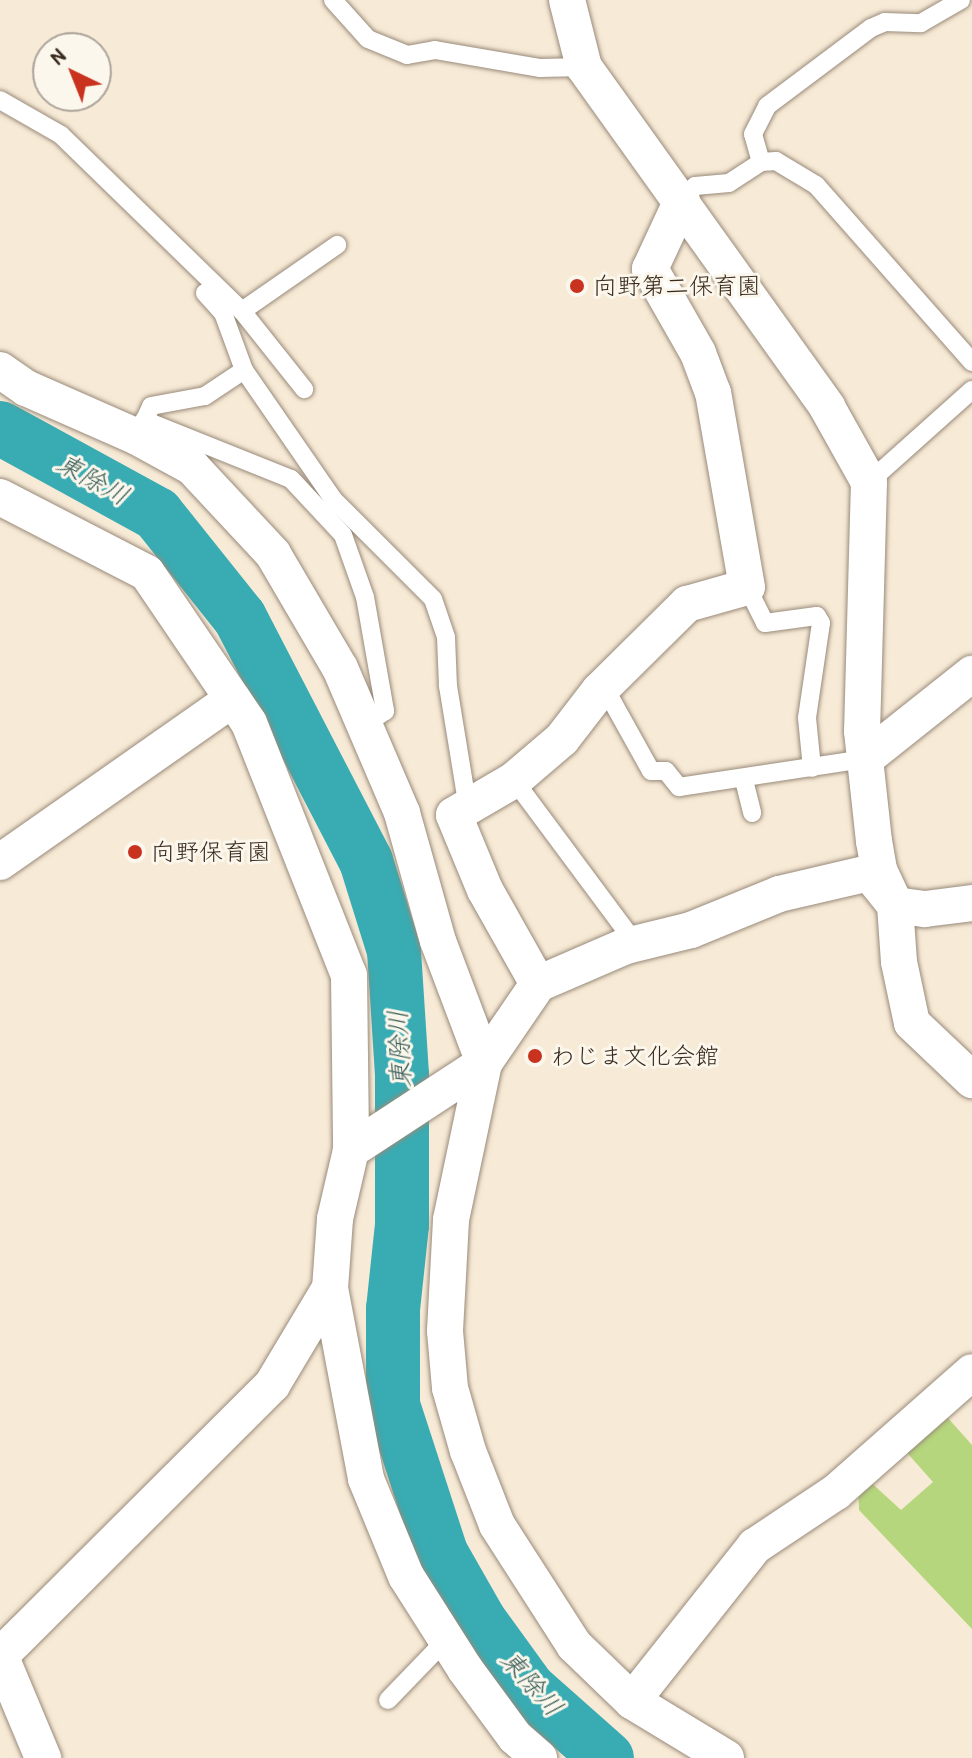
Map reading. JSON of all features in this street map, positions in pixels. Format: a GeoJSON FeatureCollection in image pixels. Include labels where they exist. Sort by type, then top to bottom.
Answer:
{"type":"FeatureCollection","features":[{"type":"Feature","properties":{"kind":"street"},"geometry":{"type":"LineString","coordinates":[[567,0],[584,67],[622,127],[682,200],[827,407],[869,482],[865,759],[879,870],[895,905],[899,962],[912,1023],[972,1080]]}},
{"type":"Feature","properties":{"kind":"street"},"geometry":{"type":"LineString","coordinates":[[538,984],[468,853],[454,815],[514,780],[562,739],[599,691],[687,604],[747,587],[713,393],[692,341],[650,269],[682,200]]}},
{"type":"Feature","properties":{"kind":"street"},"geometry":{"type":"LineString","coordinates":[[0,370],[26,388],[141,428],[192,467],[273,554],[340,668],[402,813],[438,941],[484,1063],[451,1220],[445,1331],[450,1388],[497,1525],[574,1645],[632,1701],[726,1758]]}},
{"type":"Feature","properties":{"kind":"street"},"geometry":{"type":"LineString","coordinates":[[0,497],[147,573],[249,723],[349,975],[351,1150],[335,1219],[330,1288],[366,1479],[406,1576],[446,1640],[515,1737],[539,1758]]}},
{"type":"Feature","properties":{"kind":"street"},"geometry":{"type":"LineString","coordinates":[[865,759],[972,674]]}},
{"type":"Feature","properties":{"kind":"street"},"geometry":{"type":"LineString","coordinates":[[0,862],[233,699]]}},
{"type":"Feature","properties":{"kind":"street"},"geometry":{"type":"LineString","coordinates":[[351,1150],[484,1063],[538,984],[636,944],[691,930],[779,894],[869,873],[895,905],[925,909],[972,903]]}},
{"type":"Feature","properties":{"kind":"street"},"geometry":{"type":"LineString","coordinates":[[43,1758],[0,1656],[272,1385],[330,1288]]}},
{"type":"Feature","properties":{"kind":"street"},"geometry":{"type":"LineString","coordinates":[[632,1701],[755,1546],[836,1492],[972,1372]]}},
{"type":"Feature","properties":{"kind":"lane"},"geometry":{"type":"LineString","coordinates":[[333,0],[368,39],[407,55],[435,50],[540,68],[584,67]]}},
{"type":"Feature","properties":{"kind":"lane"},"geometry":{"type":"LineString","coordinates":[[761,162],[753,134],[767,106],[871,28],[885,22],[921,23],[961,0]]}},
{"type":"Feature","properties":{"kind":"lane"},"geometry":{"type":"LineString","coordinates":[[0,100],[61,135],[242,311],[304,389]]}},
{"type":"Feature","properties":{"kind":"lane"},"geometry":{"type":"LineString","coordinates":[[682,200],[695,186],[729,183],[761,162],[776,161],[816,185],[972,362]]}},
{"type":"Feature","properties":{"kind":"lane"},"geometry":{"type":"LineString","coordinates":[[242,311],[337,245]]}},
{"type":"Feature","properties":{"kind":"lane"},"geometry":{"type":"LineString","coordinates":[[205,293],[223,313],[244,370],[333,499],[433,599],[446,637],[448,686],[468,808]]}},
{"type":"Feature","properties":{"kind":"lane"},"geometry":{"type":"LineString","coordinates":[[244,370],[205,396],[151,406],[141,428],[291,479],[343,535],[365,597],[385,711],[364,725]]}},
{"type":"Feature","properties":{"kind":"lane"},"geometry":{"type":"LineString","coordinates":[[869,482],[972,390]]}},
{"type":"Feature","properties":{"kind":"lane"},"geometry":{"type":"LineString","coordinates":[[747,587],[765,623],[817,616],[821,623],[807,718],[812,768]]}},
{"type":"Feature","properties":{"kind":"lane"},"geometry":{"type":"LineString","coordinates":[[599,691],[612,701],[651,771],[666,771],[679,787],[744,780],[865,759]]}},
{"type":"Feature","properties":{"kind":"lane"},"geometry":{"type":"LineString","coordinates":[[514,780],[636,944]]}},
{"type":"Feature","properties":{"kind":"lane"},"geometry":{"type":"LineString","coordinates":[[744,780],[752,813]]}},
{"type":"Feature","properties":{"kind":"lane"},"geometry":{"type":"LineString","coordinates":[[388,1700],[446,1640]]}},
{"type":"Feature","properties":{"kind":"green space"},"geometry":{"type":"Polygon","coordinates":[[[947,1417],[972,1445],[972,1629],[859,1510],[858,1485],[866,1478],[901,1510],[933,1482],[901,1446],[947,1417]]]}},
{"type":"Feature","properties":{"kind":"waterway","name":"東除川"},"geometry":{"type":"LineString","coordinates":[[0,428],[157,514],[240,618],[366,861],[394,951],[402,1075],[402,1225],[393,1309],[393,1405],[441,1553],[479,1620],[529,1689],[607,1758]]}},
{"type":"Feature","properties":{"kind":"place","name":"向野第二保育園"},"geometry":{"type":"Point","coordinates":[577,286]}},
{"type":"Feature","properties":{"kind":"place","name":"向野保育園"},"geometry":{"type":"Point","coordinates":[135,852]}},
{"type":"Feature","properties":{"kind":"place","name":"わじま文化会館"},"geometry":{"type":"Point","coordinates":[535,1056]}}]}
